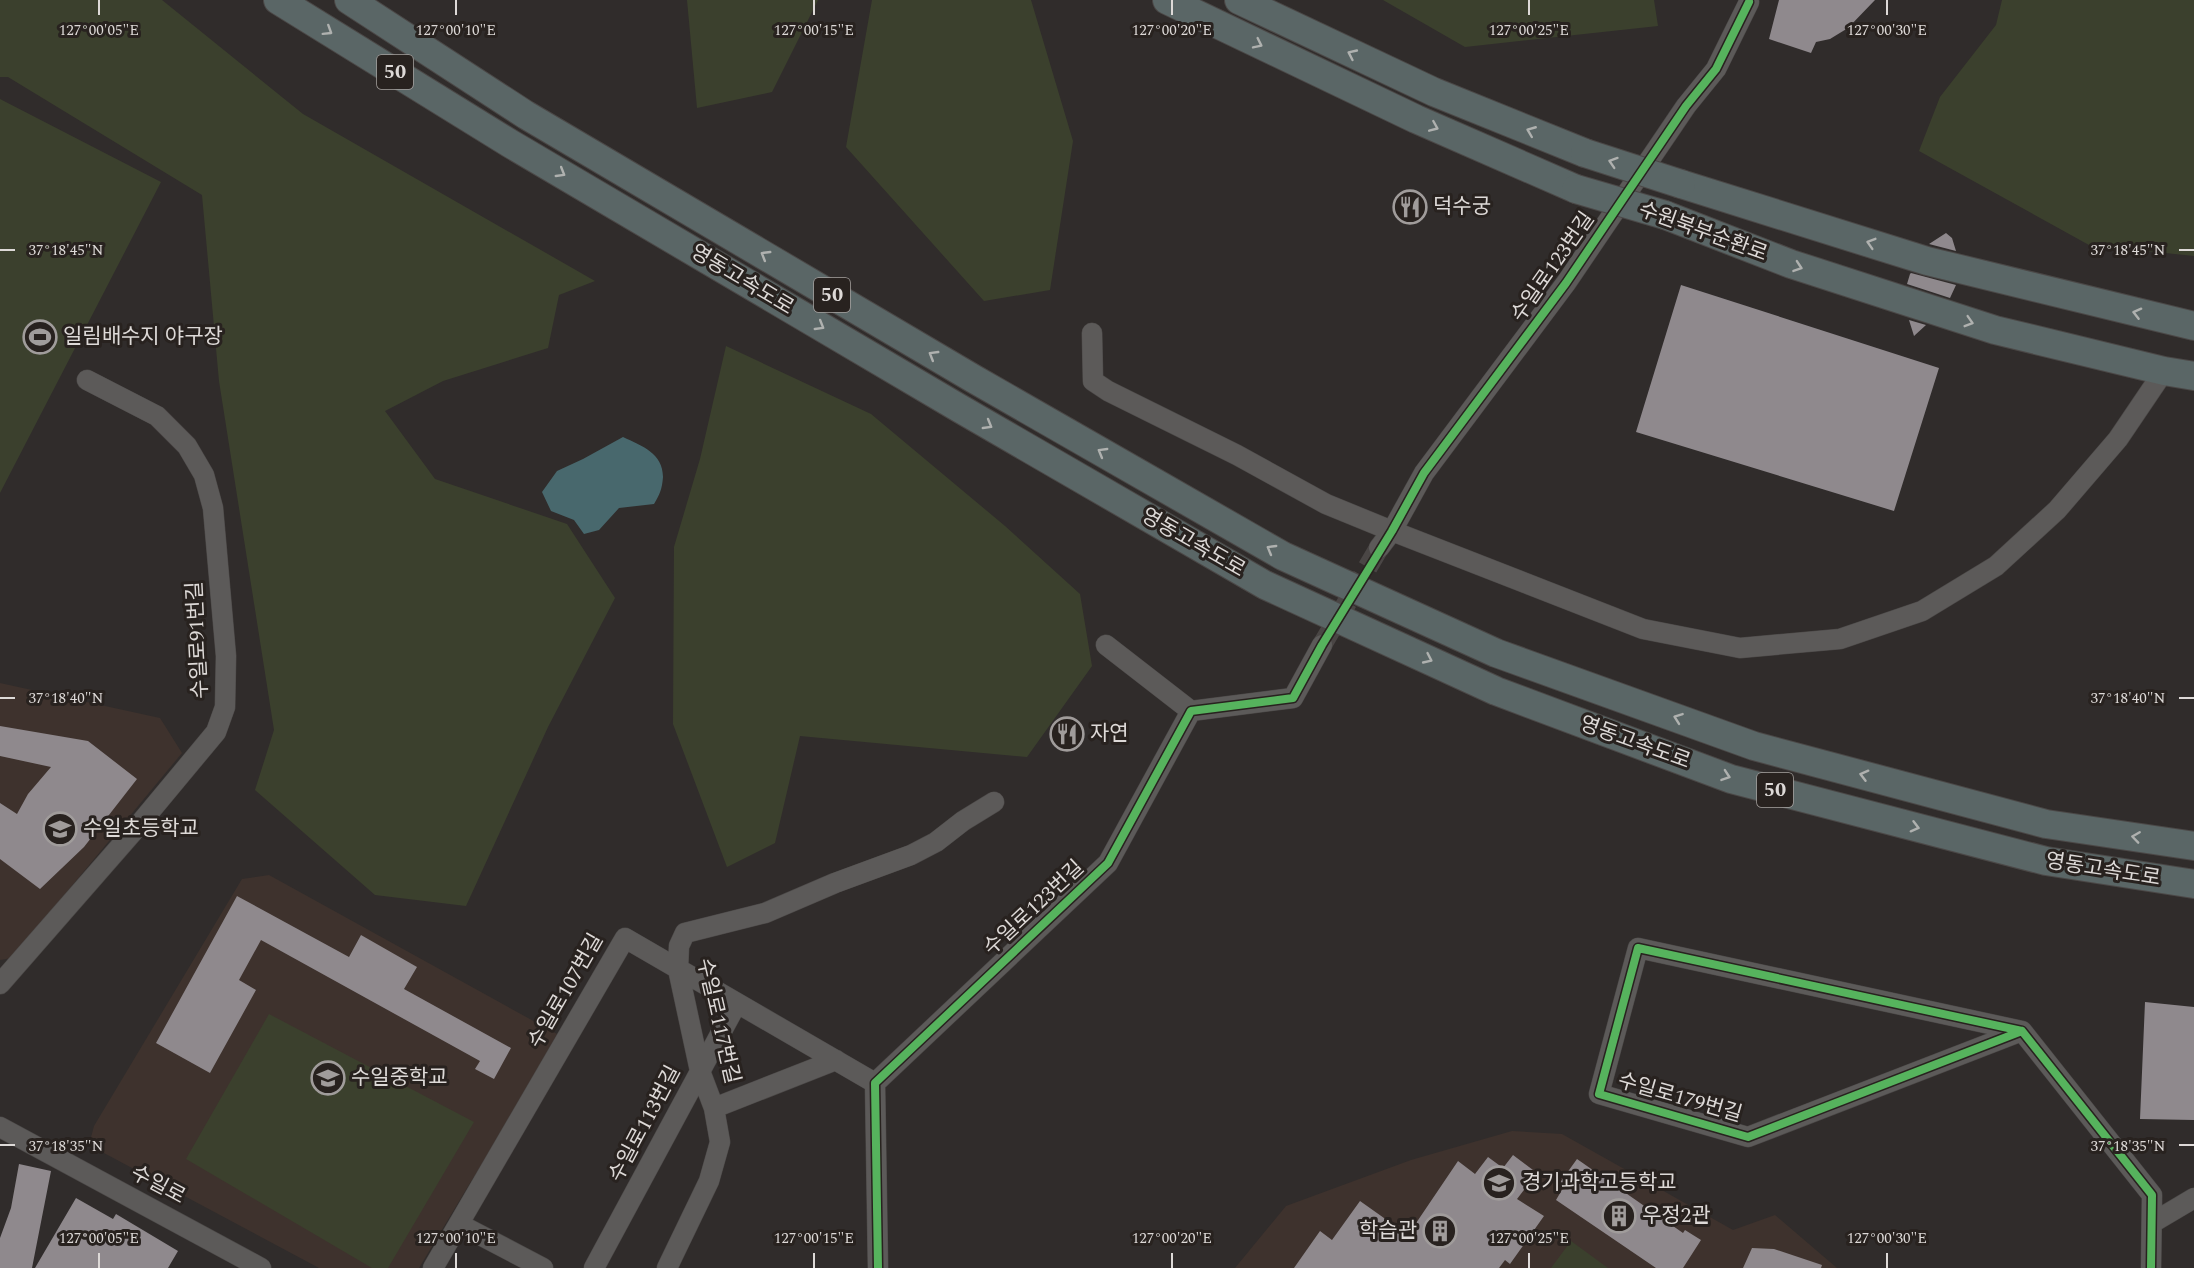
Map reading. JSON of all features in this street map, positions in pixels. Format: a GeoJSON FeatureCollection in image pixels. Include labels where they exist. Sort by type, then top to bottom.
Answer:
{"type":"FeatureCollection","features":[{"type":"Feature","properties":{"kind":"highway","name":"영동고속도로"},"geometry":{"type":"LineString","coordinates":[[278,0],[542,162],[969,414],[1276,590],[1496,691],[1731,779],[2046,861],[2194,884]]}},
{"type":"Feature","properties":{"kind":"highway","name":"영동고속도로"},"geometry":{"type":"LineString","coordinates":[[349,0],[526,115],[974,379],[1293,561],[1496,653],[1754,746],[2046,824],[2194,846]]}},
{"type":"Feature","properties":{"kind":"highway","name":"수원북부순환로"},"geometry":{"type":"LineString","coordinates":[[1167,0],[1416,119],[1576,189],[1665,215],[1791,264],[1995,330],[2194,376]]}},
{"type":"Feature","properties":{"kind":"highway","name":"수원북부순환로"},"geometry":{"type":"LineString","coordinates":[[1239,0],[1434,92],[1585,153],[1927,261],[2194,326]]}},
{"type":"Feature","properties":{"kind":"street","name":"수일로123번길"},"geometry":{"type":"LineString","coordinates":[[1379,548],[1392,531],[1424,473],[1566,283],[1686,106],[1716,69],[1749,2]]}},
{"type":"Feature","properties":{"kind":"street"},"geometry":{"type":"LineString","coordinates":[[1092,333],[1093,381],[1108,391],[1237,455],[1326,504],[1643,629],[1740,648],[1840,639],[1922,611],[1996,566],[2057,510],[2118,439],[2164,370]]}},
{"type":"Feature","properties":{"kind":"street","name":"수일로91번길"},"geometry":{"type":"LineString","coordinates":[[0,984],[132,833],[216,732],[225,707],[226,656],[214,520],[204,475],[187,446],[157,416],[87,380]]}},
{"type":"Feature","properties":{"kind":"street"},"geometry":{"type":"LineString","coordinates":[[1106,645],[1191,711],[1293,698],[1322,645]]}},
{"type":"Feature","properties":{"kind":"street","name":"수일로123번길"},"geometry":{"type":"LineString","coordinates":[[874,1083],[1108,863],[1191,711]]}},
{"type":"Feature","properties":{"kind":"street","name":"수일로117번길"},"geometry":{"type":"LineString","coordinates":[[667,1268],[709,1181],[720,1142],[714,1108],[700,1071],[678,969],[679,946],[685,933],[765,913],[835,883],[911,855],[936,842],[963,820],[993,802]]}},
{"type":"Feature","properties":{"kind":"street","name":"수일로107번길"},"geometry":{"type":"LineString","coordinates":[[433,1268],[625,938],[874,1083]]}},
{"type":"Feature","properties":{"kind":"street","name":"수일로179번길"},"geometry":{"type":"LineString","coordinates":[[1638,948],[2022,1031],[1748,1137],[1599,1094],[1638,948]]}},
{"type":"Feature","properties":{"kind":"street","name":"수일로113번길"},"geometry":{"type":"LineString","coordinates":[[594,1268],[737,1003]]}},
{"type":"Feature","properties":{"kind":"street"},"geometry":{"type":"LineString","coordinates":[[2022,1031],[2152,1195],[2151,1268]]}},
{"type":"Feature","properties":{"kind":"street"},"geometry":{"type":"LineString","coordinates":[[714,1108],[836,1060]]}},
{"type":"Feature","properties":{"kind":"street"},"geometry":{"type":"LineString","coordinates":[[874,1083],[878,1268]]}},
{"type":"Feature","properties":{"kind":"street","name":"수일로"},"geometry":{"type":"LineString","coordinates":[[0,1127],[259,1268]]}},
{"type":"Feature","properties":{"kind":"street"},"geometry":{"type":"LineString","coordinates":[[2152,1223],[2194,1198]]}},
{"type":"Feature","properties":{"kind":"street"},"geometry":{"type":"LineString","coordinates":[[459,1224],[543,1268]]}},
{"type":"Feature","properties":{"kind":"shaded area","name":"수일초등학교"},"geometry":{"type":"Polygon","coordinates":[[[0,683],[160,718],[182,753],[12,958],[0,960],[0,683]]]}},
{"type":"Feature","properties":{"kind":"shaded area","name":"수일중학교"},"geometry":{"type":"Polygon","coordinates":[[[269,875],[557,1034],[510,1122],[419,1268],[319,1268],[89,1145],[94,1126],[242,879],[269,875]]]}},
{"type":"Feature","properties":{"kind":"shaded area","name":"경기과학고등학교"},"geometry":{"type":"Polygon","coordinates":[[[1512,1131],[1562,1134],[1733,1230],[1775,1215],[1837,1268],[1235,1268],[1286,1206],[1411,1160],[1512,1131]]]}},
{"type":"Feature","properties":{"kind":"green space"},"geometry":{"type":"Polygon","coordinates":[[[0,0],[162,0],[303,114],[595,281],[559,295],[548,348],[443,381],[385,411],[435,479],[567,524],[615,598],[548,727],[466,906],[375,895],[255,790],[274,730],[219,381],[202,195],[8,77],[0,77],[0,0]]]}},
{"type":"Feature","properties":{"kind":"green space"},"geometry":{"type":"Polygon","coordinates":[[[687,0],[818,0],[772,92],[697,108],[687,0]]]}},
{"type":"Feature","properties":{"kind":"green space"},"geometry":{"type":"Polygon","coordinates":[[[872,0],[1031,0],[1073,141],[1050,290],[984,301],[846,147],[872,0]]]}},
{"type":"Feature","properties":{"kind":"green space"},"geometry":{"type":"Polygon","coordinates":[[[1383,0],[1654,0],[1658,26],[1465,47],[1383,0]]]}},
{"type":"Feature","properties":{"kind":"green space"},"geometry":{"type":"Polygon","coordinates":[[[2002,0],[2194,0],[2194,256],[2089,245],[1919,151],[1940,97],[1996,25],[2002,0]]]}},
{"type":"Feature","properties":{"kind":"green space","name":"일림배수지 야구장"},"geometry":{"type":"Polygon","coordinates":[[[0,99],[161,182],[0,493],[0,99]]]}},
{"type":"Feature","properties":{"kind":"green space"},"geometry":{"type":"Polygon","coordinates":[[[726,346],[871,414],[1005,526],[1080,594],[1092,666],[1027,757],[800,736],[775,843],[727,867],[673,724],[674,547],[700,459],[726,346]]]}},
{"type":"Feature","properties":{"kind":"green space"},"geometry":{"type":"Polygon","coordinates":[[[269,1014],[474,1122],[388,1268],[372,1268],[186,1159],[269,1014]]]}},
{"type":"Feature","properties":{"kind":"green space"},"geometry":{"type":"Polygon","coordinates":[[[1571,1241],[1608,1268],[1551,1268],[1571,1241]]]}},
{"type":"Feature","properties":{"kind":"water"},"geometry":{"type":"Polygon","coordinates":[[[623,437],[650,451],[659,462],[663,477],[659,494],[654,504],[619,508],[599,530],[584,534],[574,520],[551,511],[542,492],[557,471],[623,437]]]}},
{"type":"Feature","properties":{"kind":"building"},"geometry":{"type":"Polygon","coordinates":[[[1779,0],[1875,0],[1848,28],[1830,39],[1816,42],[1811,53],[1769,39],[1779,0]]]}},
{"type":"Feature","properties":{"kind":"building"},"geometry":{"type":"Polygon","coordinates":[[[1946,233],[1952,238],[1956,251],[1929,244],[1946,233]]]}},
{"type":"Feature","properties":{"kind":"building"},"geometry":{"type":"Polygon","coordinates":[[[1910,274],[1956,285],[1950,298],[1907,284],[1910,274]]]}},
{"type":"Feature","properties":{"kind":"building"},"geometry":{"type":"Polygon","coordinates":[[[1681,285],[1939,368],[1894,511],[1636,432],[1681,285]]]}},
{"type":"Feature","properties":{"kind":"building"},"geometry":{"type":"Polygon","coordinates":[[[1909,320],[1926,325],[1914,336],[1909,320]]]}},
{"type":"Feature","properties":{"kind":"building"},"geometry":{"type":"Polygon","coordinates":[[[0,726],[88,741],[137,779],[84,847],[40,889],[0,859],[0,803],[17,814],[28,794],[51,767],[0,756],[0,726]]]}},
{"type":"Feature","properties":{"kind":"building"},"geometry":{"type":"Polygon","coordinates":[[[237,896],[349,957],[361,935],[417,967],[404,989],[511,1048],[494,1079],[475,1069],[480,1061],[261,940],[239,980],[256,990],[210,1073],[156,1043],[237,896]]]}},
{"type":"Feature","properties":{"kind":"building"},"geometry":{"type":"Polygon","coordinates":[[[2145,1002],[2194,1007],[2194,1120],[2140,1119],[2145,1002]]]}},
{"type":"Feature","properties":{"kind":"building"},"geometry":{"type":"Polygon","coordinates":[[[1513,1155],[1537,1173],[1517,1199],[1544,1216],[1510,1264],[1505,1260],[1499,1268],[1294,1268],[1320,1231],[1332,1240],[1360,1201],[1408,1235],[1458,1161],[1475,1174],[1488,1157],[1503,1168],[1513,1155]]]}},
{"type":"Feature","properties":{"kind":"building","name":"우정2관"},"geometry":{"type":"Polygon","coordinates":[[[1577,1159],[1683,1233],[1685,1230],[1701,1240],[1683,1268],[1656,1268],[1556,1200],[1563,1188],[1559,1184],[1577,1159]]]}},
{"type":"Feature","properties":{"kind":"building"},"geometry":{"type":"Polygon","coordinates":[[[19,1164],[51,1171],[32,1268],[0,1268],[0,1238],[11,1208],[19,1164]]]}},
{"type":"Feature","properties":{"kind":"building"},"geometry":{"type":"Polygon","coordinates":[[[76,1198],[113,1219],[116,1214],[178,1251],[168,1268],[35,1268],[76,1198]]]}},
{"type":"Feature","properties":{"kind":"building"},"geometry":{"type":"Polygon","coordinates":[[[1752,1248],[1774,1249],[1822,1265],[1821,1268],[1743,1268],[1752,1248]]]}},
{"type":"Feature","properties":{"kind":"tunnel"},"geometry":{"type":"LineString","coordinates":[[1322,645],[1379,548]]}},
{"type":"Feature","properties":{"kind":"cycle path"},"geometry":{"type":"LineString","coordinates":[[878,1268],[875,1083],[1108,863],[1191,711],[1293,698],[1424,473],[1566,283],[1686,106],[1716,69],[1749,2]]}},
{"type":"Feature","properties":{"kind":"cycle path"},"geometry":{"type":"LineString","coordinates":[[2022,1031],[1748,1137],[1599,1094],[1638,948],[2022,1031],[2152,1195],[2151,1268]]}},
{"type":"Feature","properties":{"kind":"place","name":"덕수궁"},"geometry":{"type":"Point","coordinates":[1410,207]}},
{"type":"Feature","properties":{"kind":"place","name":"일림배수지 야구장"},"geometry":{"type":"Point","coordinates":[40,337]}},
{"type":"Feature","properties":{"kind":"place","name":"자연"},"geometry":{"type":"Point","coordinates":[1067,734]}},
{"type":"Feature","properties":{"kind":"place","name":"수일초등학교"},"geometry":{"type":"Point","coordinates":[60,829]}},
{"type":"Feature","properties":{"kind":"place","name":"수일중학교"},"geometry":{"type":"Point","coordinates":[328,1078]}},
{"type":"Feature","properties":{"kind":"place","name":"경기과학고등학교"},"geometry":{"type":"Point","coordinates":[1499,1183]}},
{"type":"Feature","properties":{"kind":"place","name":"우정2관"},"geometry":{"type":"Point","coordinates":[1619,1216]}},
{"type":"Feature","properties":{"kind":"place","name":"학습관"},"geometry":{"type":"Point","coordinates":[1440,1231]}}]}
